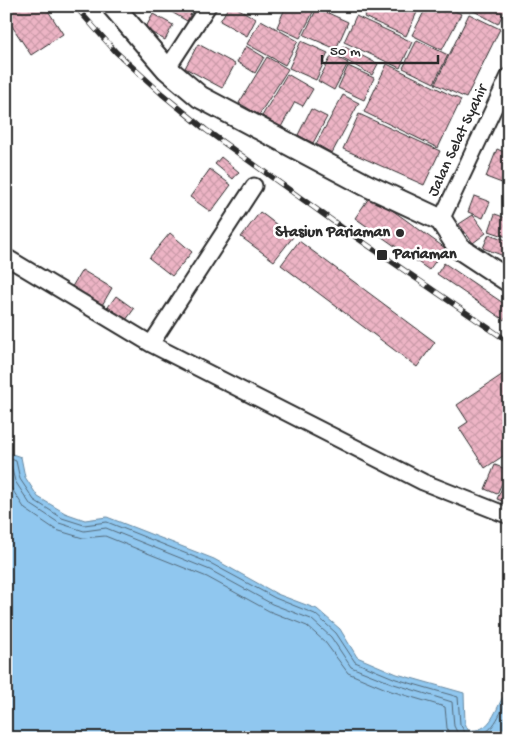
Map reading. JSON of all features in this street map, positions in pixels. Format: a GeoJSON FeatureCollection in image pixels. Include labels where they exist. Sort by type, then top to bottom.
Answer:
{"type":"FeatureCollection","features":[{"type":"Feature","properties":{"kind":"street"},"geometry":{"type":"LineString","coordinates":[[113,6],[167,69],[200,97],[366,185],[441,220],[459,248],[503,275]]}},
{"type":"Feature","properties":{"kind":"street"},"geometry":{"type":"LineString","coordinates":[[167,69],[208,6]]}},
{"type":"Feature","properties":{"kind":"street","name":"Jalan Selat Syahir"},"geometry":{"type":"LineString","coordinates":[[441,220],[509,76]]}},
{"type":"Feature","properties":{"kind":"street"},"geometry":{"type":"LineString","coordinates":[[151,344],[254,186]]}},
{"type":"Feature","properties":{"kind":"street"},"geometry":{"type":"LineString","coordinates":[[6,257],[151,344],[423,482],[509,516]]}},
{"type":"Feature","properties":{"kind":"water"},"geometry":{"type":"Polygon","coordinates":[[[6,452],[21,457],[25,477],[38,497],[65,513],[85,520],[107,517],[214,559],[277,594],[317,609],[340,629],[357,657],[397,674],[464,693],[465,723],[468,730],[475,730],[486,725],[494,715],[503,697],[509,698],[509,738],[6,738],[6,452]]]}},
{"type":"Feature","properties":{"kind":"building"},"geometry":{"type":"Polygon","coordinates":[[[8,6],[45,6],[63,34],[31,55],[6,17],[8,6]]]}},
{"type":"Feature","properties":{"kind":"building"},"geometry":{"type":"Polygon","coordinates":[[[161,6],[195,6],[187,21],[161,6]]]}},
{"type":"Feature","properties":{"kind":"building"},"geometry":{"type":"Polygon","coordinates":[[[229,6],[234,6],[256,19],[247,36],[220,21],[229,6]]]}},
{"type":"Feature","properties":{"kind":"building"},"geometry":{"type":"Polygon","coordinates":[[[286,6],[315,8],[300,38],[277,27],[286,6]]]}},
{"type":"Feature","properties":{"kind":"building"},"geometry":{"type":"Polygon","coordinates":[[[369,6],[420,6],[406,36],[364,17],[369,6]]]}},
{"type":"Feature","properties":{"kind":"building"},"geometry":{"type":"Polygon","coordinates":[[[427,6],[446,6],[461,14],[442,50],[412,35],[427,6]]]}},
{"type":"Feature","properties":{"kind":"building"},"geometry":{"type":"Polygon","coordinates":[[[474,6],[507,6],[498,24],[472,10],[474,6]]]}},
{"type":"Feature","properties":{"kind":"building"},"geometry":{"type":"Polygon","coordinates":[[[317,8],[348,22],[336,49],[304,35],[317,8]]]}},
{"type":"Feature","properties":{"kind":"building"},"geometry":{"type":"Polygon","coordinates":[[[153,14],[173,25],[165,40],[145,29],[153,14]]]}},
{"type":"Feature","properties":{"kind":"building"},"geometry":{"type":"Polygon","coordinates":[[[469,14],[500,29],[466,98],[435,84],[469,14]]]}},
{"type":"Feature","properties":{"kind":"building"},"geometry":{"type":"Polygon","coordinates":[[[356,16],[412,42],[400,68],[344,42],[356,16]]]}},
{"type":"Feature","properties":{"kind":"building"},"geometry":{"type":"Polygon","coordinates":[[[261,20],[298,41],[285,65],[247,44],[261,20]]]}},
{"type":"Feature","properties":{"kind":"building"},"geometry":{"type":"Polygon","coordinates":[[[417,40],[448,55],[434,83],[403,68],[417,40]]]}},
{"type":"Feature","properties":{"kind":"building"},"geometry":{"type":"Polygon","coordinates":[[[301,41],[328,53],[316,80],[289,68],[301,41]]]}},
{"type":"Feature","properties":{"kind":"building"},"geometry":{"type":"Polygon","coordinates":[[[198,44],[235,64],[222,88],[185,68],[198,44]]]}},
{"type":"Feature","properties":{"kind":"building"},"geometry":{"type":"Polygon","coordinates":[[[246,46],[264,57],[255,73],[237,62],[246,46]]]}},
{"type":"Feature","properties":{"kind":"building"},"geometry":{"type":"Polygon","coordinates":[[[343,46],[378,64],[372,75],[338,56],[343,46]]]}},
{"type":"Feature","properties":{"kind":"building"},"geometry":{"type":"Polygon","coordinates":[[[332,55],[348,63],[334,90],[318,81],[332,55]]]}},
{"type":"Feature","properties":{"kind":"building"},"geometry":{"type":"Polygon","coordinates":[[[267,57],[288,69],[259,115],[239,103],[267,57]]]}},
{"type":"Feature","properties":{"kind":"building"},"geometry":{"type":"Polygon","coordinates":[[[387,64],[461,100],[438,148],[364,112],[387,64]]]}},
{"type":"Feature","properties":{"kind":"building"},"geometry":{"type":"Polygon","coordinates":[[[348,66],[374,78],[364,100],[338,88],[348,66]]]}},
{"type":"Feature","properties":{"kind":"building"},"geometry":{"type":"Polygon","coordinates":[[[287,74],[313,89],[303,106],[295,102],[281,127],[262,116],[287,74]]]}},
{"type":"Feature","properties":{"kind":"building"},"geometry":{"type":"Polygon","coordinates":[[[343,95],[359,103],[332,153],[316,144],[343,95]]]}},
{"type":"Feature","properties":{"kind":"building"},"geometry":{"type":"Polygon","coordinates":[[[311,109],[327,117],[313,143],[298,135],[311,109]]]}},
{"type":"Feature","properties":{"kind":"building"},"geometry":{"type":"Polygon","coordinates":[[[359,114],[440,151],[424,185],[343,149],[359,114]]]}},
{"type":"Feature","properties":{"kind":"building"},"geometry":{"type":"Polygon","coordinates":[[[497,149],[509,154],[507,185],[486,177],[497,149]]]}},
{"type":"Feature","properties":{"kind":"building"},"geometry":{"type":"Polygon","coordinates":[[[221,157],[239,172],[233,179],[215,164],[221,157]]]}},
{"type":"Feature","properties":{"kind":"building"},"geometry":{"type":"Polygon","coordinates":[[[210,169],[231,185],[211,212],[190,197],[210,169]]]}},
{"type":"Feature","properties":{"kind":"building","name":"Stasiun Pariaman"},"geometry":{"type":"Polygon","coordinates":[[[371,195],[445,248],[429,270],[355,218],[371,195]]]}},
{"type":"Feature","properties":{"kind":"building"},"geometry":{"type":"Polygon","coordinates":[[[474,196],[490,202],[483,218],[468,212],[474,196]]]}},
{"type":"Feature","properties":{"kind":"building"},"geometry":{"type":"Polygon","coordinates":[[[260,212],[293,237],[274,261],[241,237],[260,212]]]}},
{"type":"Feature","properties":{"kind":"building"},"geometry":{"type":"Polygon","coordinates":[[[495,214],[509,219],[507,237],[489,231],[495,214]]]}},
{"type":"Feature","properties":{"kind":"building"},"geometry":{"type":"Polygon","coordinates":[[[473,215],[486,233],[473,243],[459,224],[473,215]]]}},
{"type":"Feature","properties":{"kind":"building"},"geometry":{"type":"Polygon","coordinates":[[[170,233],[192,252],[172,276],[149,258],[170,233]]]}},
{"type":"Feature","properties":{"kind":"building"},"geometry":{"type":"Polygon","coordinates":[[[489,234],[509,241],[509,258],[483,248],[489,234]]]}},
{"type":"Feature","properties":{"kind":"building"},"geometry":{"type":"Polygon","coordinates":[[[299,241],[435,342],[417,367],[281,265],[299,241]]]}},
{"type":"Feature","properties":{"kind":"building"},"geometry":{"type":"Polygon","coordinates":[[[444,263],[509,307],[509,312],[504,320],[437,274],[444,263]]]}},
{"type":"Feature","properties":{"kind":"building"},"geometry":{"type":"Polygon","coordinates":[[[82,270],[112,288],[101,307],[70,290],[82,270]]]}},
{"type":"Feature","properties":{"kind":"building"},"geometry":{"type":"Polygon","coordinates":[[[116,296],[134,309],[126,320],[108,307],[116,296]]]}},
{"type":"Feature","properties":{"kind":"building"},"geometry":{"type":"Polygon","coordinates":[[[509,370],[509,452],[485,468],[459,428],[468,422],[457,405],[509,370]]]}},
{"type":"Feature","properties":{"kind":"building"},"geometry":{"type":"Polygon","coordinates":[[[495,465],[508,470],[497,494],[485,489],[495,465]]]}},
{"type":"Feature","properties":{"kind":"building"},"geometry":{"type":"Polygon","coordinates":[[[509,472],[509,504],[497,499],[509,472]]]}},
{"type":"Feature","properties":{"kind":"railway"},"geometry":{"type":"LineString","coordinates":[[75,6],[116,52],[162,94],[206,130],[344,229],[509,342]]}},
{"type":"Feature","properties":{"kind":"place","name":"Stasiun Pariaman"},"geometry":{"type":"Point","coordinates":[400,233]}},
{"type":"Feature","properties":{"kind":"place","name":"Pariaman"},"geometry":{"type":"Point","coordinates":[382,255]}}]}
